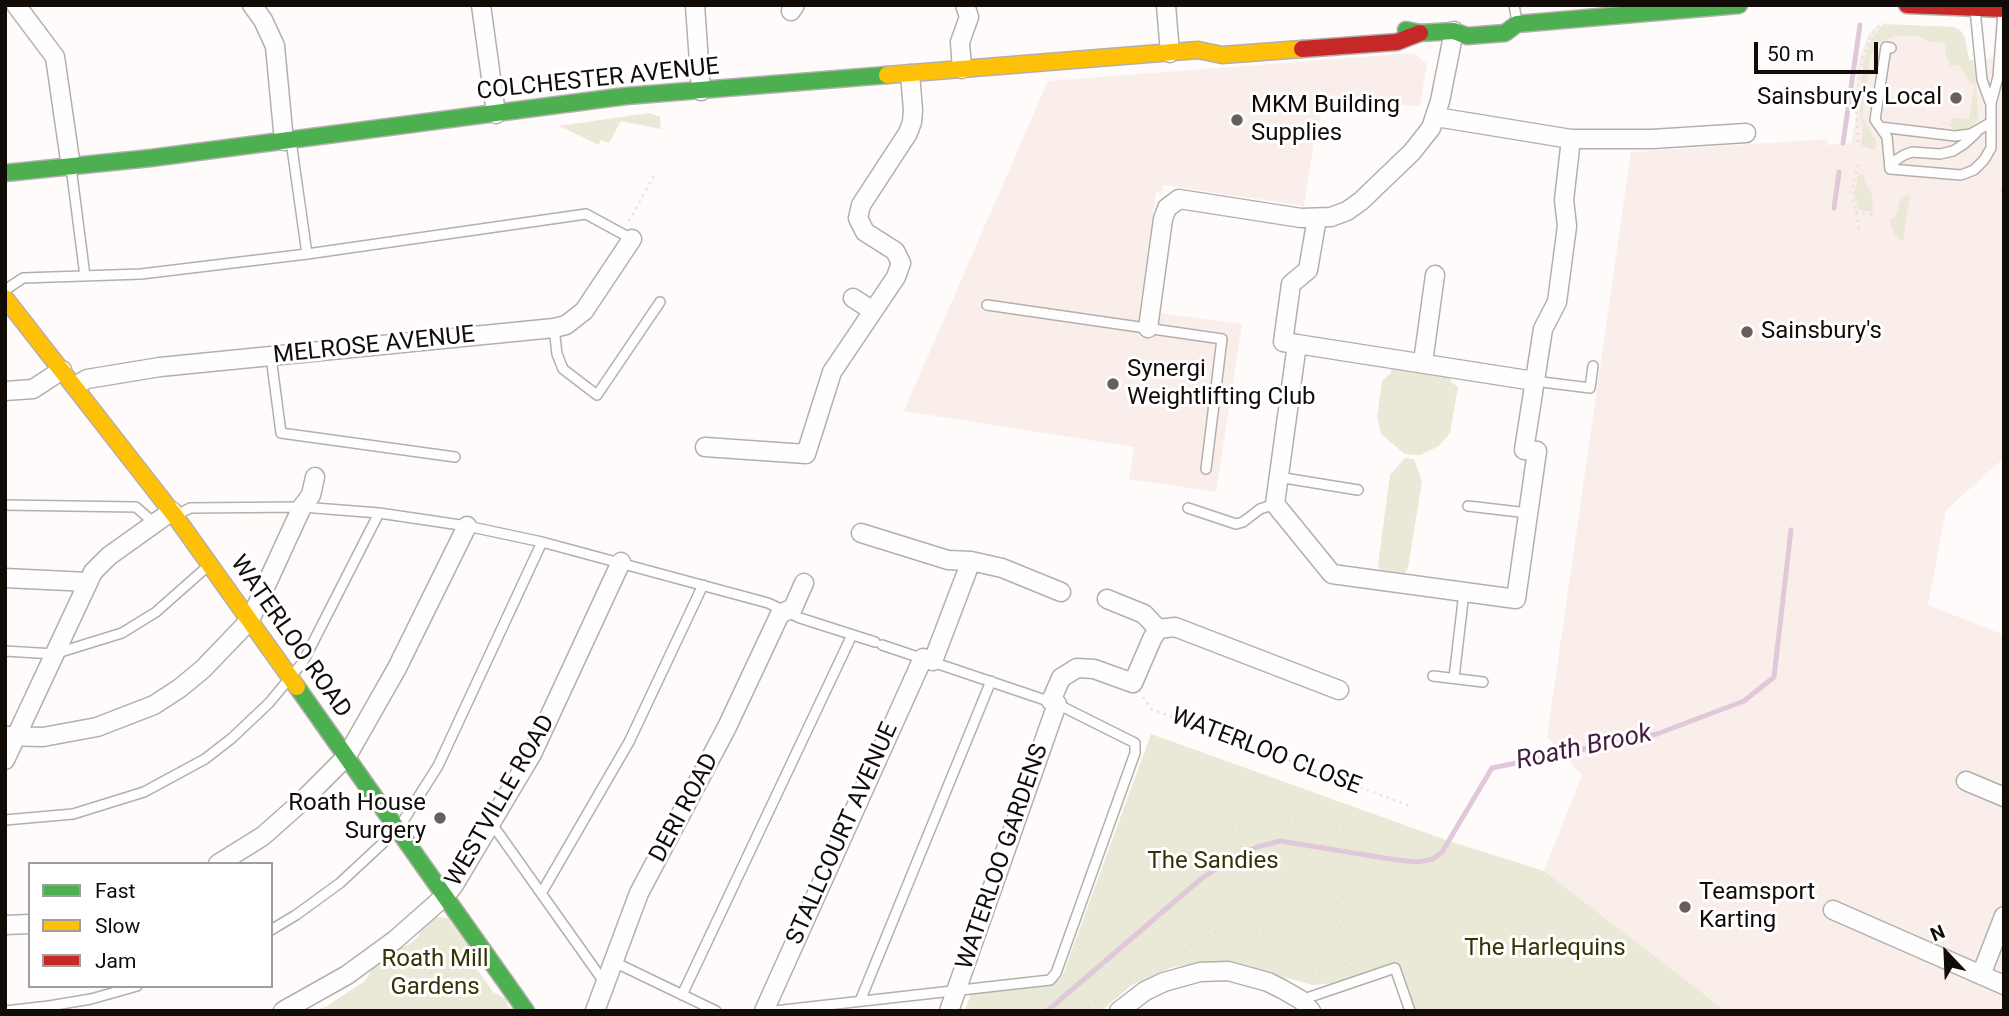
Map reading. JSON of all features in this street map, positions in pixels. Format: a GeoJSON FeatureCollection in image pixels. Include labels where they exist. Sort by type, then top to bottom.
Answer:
{"type":"FeatureCollection","features":[{"type":"Feature","properties":{"kind":"street"},"geometry":{"type":"LineString","coordinates":[[16,5],[55,57],[71,167]]}},
{"type":"Feature","properties":{"kind":"street"},"geometry":{"type":"LineString","coordinates":[[251,5],[263,20],[275,46],[288,141]]}},
{"type":"Feature","properties":{"kind":"street"},"geometry":{"type":"LineString","coordinates":[[481,5],[496,114]]}},
{"type":"Feature","properties":{"kind":"street"},"geometry":{"type":"LineString","coordinates":[[695,5],[701,91]]}},
{"type":"Feature","properties":{"kind":"street"},"geometry":{"type":"LineString","coordinates":[[962,69],[960,43],[969,17],[965,5]]}},
{"type":"Feature","properties":{"kind":"street"},"geometry":{"type":"LineString","coordinates":[[1166,5],[1170,52]]}},
{"type":"Feature","properties":{"kind":"street","name":"COLCHESTER AVENUE"},"geometry":{"type":"LineString","coordinates":[[1454,31],[1465,22],[1507,16],[1739,5]]}},
{"type":"Feature","properties":{"kind":"street"},"geometry":{"type":"LineString","coordinates":[[1907,5],[2004,9]]}},
{"type":"Feature","properties":{"kind":"street","name":"COLCHESTER AVENUE"},"geometry":{"type":"LineString","coordinates":[[5,173],[288,141],[625,96],[1198,50],[1222,55],[1397,42],[1420,33],[1454,31],[1467,36],[1505,33],[1507,16]]}},
{"type":"Feature","properties":{"kind":"street"},"geometry":{"type":"LineString","coordinates":[[1148,328],[1163,219],[1167,208],[1179,199],[1301,218],[1331,217],[1347,211],[1362,201],[1412,152],[1431,128],[1436,117],[1454,31]]}},
{"type":"Feature","properties":{"kind":"street"},"geometry":{"type":"LineString","coordinates":[[705,447],[806,454],[832,372],[896,277],[901,263],[895,251],[865,232],[858,218],[861,205],[908,133],[912,122],[910,74]]}},
{"type":"Feature","properties":{"kind":"street"},"geometry":{"type":"LineString","coordinates":[[1436,117],[1571,139],[1652,139],[1746,133]]}},
{"type":"Feature","properties":{"kind":"street"},"geometry":{"type":"LineString","coordinates":[[1297,344],[1275,504],[1332,574],[1516,599],[1537,451],[1524,450],[1543,329],[1557,302],[1567,226],[1564,200],[1571,139]]}},
{"type":"Feature","properties":{"kind":"street"},"geometry":{"type":"LineString","coordinates":[[1317,218],[1308,270],[1291,284],[1283,342],[1534,381]]}},
{"type":"Feature","properties":{"kind":"street","name":"MELROSE AVENUE"},"geometry":{"type":"LineString","coordinates":[[75,386],[87,379],[128,371],[566,325],[584,311],[627,236]]}},
{"type":"Feature","properties":{"kind":"street"},"geometry":{"type":"LineString","coordinates":[[1423,362],[1435,275]]}},
{"type":"Feature","properties":{"kind":"street","name":"WATERLOO ROAD"},"geometry":{"type":"LineString","coordinates":[[5,298],[210,564],[526,1011]]}},
{"type":"Feature","properties":{"kind":"street"},"geometry":{"type":"LineString","coordinates":[[853,298],[873,311]]}},
{"type":"Feature","properties":{"kind":"street"},"geometry":{"type":"LineString","coordinates":[[5,391],[33,389],[62,370]]}},
{"type":"Feature","properties":{"kind":"street"},"geometry":{"type":"LineString","coordinates":[[11,736],[66,734],[97,727],[154,705],[180,688],[250,620],[302,507],[311,495],[315,477]]}},
{"type":"Feature","properties":{"kind":"street"},"geometry":{"type":"LineString","coordinates":[[5,760],[11,736],[88,582],[100,564],[154,523],[173,514]]}},
{"type":"Feature","properties":{"kind":"street"},"geometry":{"type":"LineString","coordinates":[[221,862],[263,836],[347,757],[410,644],[467,526]]}},
{"type":"Feature","properties":{"kind":"street"},"geometry":{"type":"LineString","coordinates":[[861,533],[948,560],[971,561],[1002,568],[1061,592]]}},
{"type":"Feature","properties":{"kind":"street","name":"STALLCOURT AVENUE"},"geometry":{"type":"LineString","coordinates":[[764,1011],[971,561]]}},
{"type":"Feature","properties":{"kind":"street","name":"WESTVILLE ROAD"},"geometry":{"type":"LineString","coordinates":[[283,1011],[347,975],[395,940],[446,895],[492,824],[550,720],[621,562]]}},
{"type":"Feature","properties":{"kind":"street"},"geometry":{"type":"LineString","coordinates":[[5,578],[88,582]]}},
{"type":"Feature","properties":{"kind":"street","name":"DERI ROAD"},"geometry":{"type":"LineString","coordinates":[[595,1011],[639,893],[727,727],[780,614],[793,608],[804,583]]}},
{"type":"Feature","properties":{"kind":"street"},"geometry":{"type":"LineString","coordinates":[[1107,599],[1144,614],[1158,629]]}},
{"type":"Feature","properties":{"kind":"street"},"geometry":{"type":"LineString","coordinates":[[1158,629],[1175,627],[1339,690]]}},
{"type":"Feature","properties":{"kind":"street"},"geometry":{"type":"LineString","coordinates":[[1054,703],[1061,678],[1077,668],[1094,669],[1133,683],[1158,629]]}},
{"type":"Feature","properties":{"kind":"street","name":"WATERLOO GARDENS"},"geometry":{"type":"LineString","coordinates":[[949,1011],[1054,703]]}},
{"type":"Feature","properties":{"kind":"street"},"geometry":{"type":"LineString","coordinates":[[1966,781],[2004,797]]}},
{"type":"Feature","properties":{"kind":"street"},"geometry":{"type":"LineString","coordinates":[[1833,910],[2004,985]]}},
{"type":"Feature","properties":{"kind":"street"},"geometry":{"type":"LineString","coordinates":[[1981,975],[2004,916]]}},
{"type":"Feature","properties":{"kind":"street"},"geometry":{"type":"LineString","coordinates":[[5,925],[28,924]]}},
{"type":"Feature","properties":{"kind":"street"},"geometry":{"type":"LineString","coordinates":[[1119,1011],[1145,991],[1164,982],[1200,972],[1228,971],[1268,982],[1306,1006]]}},
{"type":"Feature","properties":{"kind":"lane"},"geometry":{"type":"LineString","coordinates":[[1971,7],[1983,80],[1991,103]]}},
{"type":"Feature","properties":{"kind":"lane"},"geometry":{"type":"LineString","coordinates":[[1890,169],[1954,176],[1968,173],[1979,166],[1991,148],[1991,103],[1998,76],[2004,9]]}},
{"type":"Feature","properties":{"kind":"lane"},"geometry":{"type":"LineString","coordinates":[[1887,59],[1881,105],[1889,143],[1890,169]]}},
{"type":"Feature","properties":{"kind":"lane"},"geometry":{"type":"LineString","coordinates":[[1881,105],[1949,135],[1971,134],[1990,123]]}},
{"type":"Feature","properties":{"kind":"lane"},"geometry":{"type":"LineString","coordinates":[[1935,127],[1949,135]]}},
{"type":"Feature","properties":{"kind":"lane"},"geometry":{"type":"LineString","coordinates":[[1890,169],[1896,160],[1912,152],[1940,154],[1958,149],[1978,130]]}},
{"type":"Feature","properties":{"kind":"lane"},"geometry":{"type":"LineString","coordinates":[[288,141],[307,254]]}},
{"type":"Feature","properties":{"kind":"lane"},"geometry":{"type":"LineString","coordinates":[[71,167],[85,276]]}},
{"type":"Feature","properties":{"kind":"lane"},"geometry":{"type":"LineString","coordinates":[[5,290],[23,278],[141,274],[307,254],[586,214],[627,236]]}},
{"type":"Feature","properties":{"kind":"lane"},"geometry":{"type":"LineString","coordinates":[[554,328],[557,354],[563,369],[597,396],[660,302]]}},
{"type":"Feature","properties":{"kind":"lane"},"geometry":{"type":"LineString","coordinates":[[987,306],[1222,339],[1206,469]]}},
{"type":"Feature","properties":{"kind":"lane"},"geometry":{"type":"LineString","coordinates":[[271,357],[281,433],[454,457]]}},
{"type":"Feature","properties":{"kind":"lane"},"geometry":{"type":"LineString","coordinates":[[1534,381],[1590,388],[1593,366]]}},
{"type":"Feature","properties":{"kind":"lane"},"geometry":{"type":"LineString","coordinates":[[1278,478],[1358,490]]}},
{"type":"Feature","properties":{"kind":"lane"},"geometry":{"type":"LineString","coordinates":[[1188,508],[1236,524],[1260,509],[1275,504]]}},
{"type":"Feature","properties":{"kind":"lane"},"geometry":{"type":"LineString","coordinates":[[5,505],[136,507],[154,523]]}},
{"type":"Feature","properties":{"kind":"lane"},"geometry":{"type":"LineString","coordinates":[[1468,506],[1528,513]]}},
{"type":"Feature","properties":{"kind":"lane"},"geometry":{"type":"LineString","coordinates":[[173,514],[190,508],[302,507],[379,513],[467,526],[542,542],[768,603],[852,635],[1054,703],[1135,743],[1131,766],[1056,973],[1050,980],[774,1011]]}},
{"type":"Feature","properties":{"kind":"lane"},"geometry":{"type":"LineString","coordinates":[[5,820],[73,814],[144,792],[187,770],[223,745],[254,719],[303,662],[379,513]]}},
{"type":"Feature","properties":{"kind":"lane"},"geometry":{"type":"LineString","coordinates":[[273,929],[340,883],[398,829],[438,766],[542,542]]}},
{"type":"Feature","properties":{"kind":"lane"},"geometry":{"type":"LineString","coordinates":[[5,651],[54,654],[99,641],[140,622],[170,601],[210,564]]}},
{"type":"Feature","properties":{"kind":"lane"},"geometry":{"type":"LineString","coordinates":[[541,892],[629,742],[704,585]]}},
{"type":"Feature","properties":{"kind":"lane"},"geometry":{"type":"LineString","coordinates":[[1454,678],[1465,592]]}},
{"type":"Feature","properties":{"kind":"lane"},"geometry":{"type":"LineString","coordinates":[[682,995],[852,635]]}},
{"type":"Feature","properties":{"kind":"lane"},"geometry":{"type":"LineString","coordinates":[[1433,676],[1483,682]]}},
{"type":"Feature","properties":{"kind":"lane"},"geometry":{"type":"LineString","coordinates":[[860,1001],[991,681]]}},
{"type":"Feature","properties":{"kind":"lane"},"geometry":{"type":"LineString","coordinates":[[492,824],[604,983]]}},
{"type":"Feature","properties":{"kind":"lane"},"geometry":{"type":"LineString","coordinates":[[612,961],[716,1011]]}},
{"type":"Feature","properties":{"kind":"lane"},"geometry":{"type":"LineString","coordinates":[[1306,1006],[1395,968],[1410,1011]]}},
{"type":"Feature","properties":{"kind":"lane"},"geometry":{"type":"LineString","coordinates":[[5,1011],[81,1001],[130,988]]}},
{"type":"Feature","properties":{"kind":"path"},"geometry":{"type":"LineString","coordinates":[[1858,142],[1856,102],[1862,60],[1871,35],[1883,22]]}},
{"type":"Feature","properties":{"kind":"path"},"geometry":{"type":"LineString","coordinates":[[1858,165],[1853,183],[1859,230]]}},
{"type":"Feature","properties":{"kind":"path"},"geometry":{"type":"LineString","coordinates":[[627,236],[656,172]]}},
{"type":"Feature","properties":{"kind":"path"},"geometry":{"type":"LineString","coordinates":[[1855,212],[1874,215]]}},
{"type":"Feature","properties":{"kind":"path","name":"WATERLOO CLOSE"},"geometry":{"type":"LineString","coordinates":[[1133,683],[1151,709],[1410,806]]}},
{"type":"Feature","properties":{"kind":"path"},"geometry":{"type":"LineString","coordinates":[[1075,1011],[1092,1004],[1138,971],[1177,956],[1211,933],[1230,930],[1255,933],[1332,915],[1343,896],[1338,866],[1345,831],[1338,827],[1302,820],[1267,822],[1221,831],[1182,858],[1125,879],[1111,893],[1093,929],[1078,951]]}},
{"type":"Feature","properties":{"kind":"path"},"geometry":{"type":"LineString","coordinates":[[1292,979],[1295,970],[1318,974],[1376,952],[1374,948],[1345,934],[1332,915]]}},
{"type":"Feature","properties":{"kind":"path"},"geometry":{"type":"LineString","coordinates":[[433,934],[437,980],[464,1011]]}},
{"type":"Feature","properties":{"kind":"path"},"geometry":{"type":"LineString","coordinates":[[383,1011],[404,1002],[419,991],[434,966]]}},
{"type":"Feature","properties":{"kind":"path"},"geometry":{"type":"LineString","coordinates":[[1022,1011],[1052,991]]}},
{"type":"Feature","properties":{"kind":"shaded area"},"geometry":{"type":"Polygon","coordinates":[[[1877,25],[1954,27],[1964,35],[1969,60],[2004,57],[2004,458],[1946,510],[1928,605],[2004,635],[2004,1011],[1726,1011],[1544,871],[1582,775],[1547,737],[1631,152],[1828,139],[1827,145],[1851,143],[1856,116],[1853,102],[1859,59],[1869,34],[1877,25]]]}},
{"type":"Feature","properties":{"kind":"shaded area"},"geometry":{"type":"Polygon","coordinates":[[[1413,53],[1427,64],[1420,105],[1335,95],[1323,100],[1304,206],[1163,185],[1161,193],[1156,193],[1140,306],[1160,308],[1160,313],[1242,324],[1216,492],[1129,479],[1134,447],[904,411],[1048,81],[1413,53]]]}},
{"type":"Feature","properties":{"kind":"green space"},"geometry":{"type":"Polygon","coordinates":[[[1884,24],[1954,27],[1961,31],[1969,60],[1973,60],[1976,84],[1978,119],[1972,127],[1956,131],[1944,122],[1951,124],[1951,118],[1969,119],[1975,84],[1970,83],[1959,65],[1950,66],[1945,52],[1946,43],[1927,41],[1918,36],[1893,36],[1877,44],[1871,54],[1862,117],[1877,143],[1875,150],[1861,146],[1863,128],[1858,102],[1864,59],[1872,38],[1884,24]]]}},
{"type":"Feature","properties":{"kind":"green space"},"geometry":{"type":"Polygon","coordinates":[[[649,113],[660,117],[661,129],[621,121],[609,143],[601,140],[599,145],[559,126],[649,113]]]}},
{"type":"Feature","properties":{"kind":"green space"},"geometry":{"type":"Polygon","coordinates":[[[1859,173],[1864,175],[1872,193],[1873,212],[1859,210],[1857,206],[1854,194],[1859,173]]]}},
{"type":"Feature","properties":{"kind":"green space"},"geometry":{"type":"Polygon","coordinates":[[[1910,194],[1903,242],[1895,235],[1889,219],[1895,218],[1901,198],[1910,194]]]}},
{"type":"Feature","properties":{"kind":"green space"},"geometry":{"type":"Polygon","coordinates":[[[1391,367],[1451,374],[1451,382],[1458,387],[1450,433],[1439,446],[1420,455],[1405,454],[1381,434],[1377,417],[1382,381],[1391,373],[1391,367]]]}},
{"type":"Feature","properties":{"kind":"green space"},"geometry":{"type":"Polygon","coordinates":[[[1405,458],[1414,459],[1422,481],[1405,573],[1380,570],[1378,565],[1390,475],[1405,458]]]}},
{"type":"Feature","properties":{"kind":"green space","name":"The Sandies"},"geometry":{"type":"Polygon","coordinates":[[[1151,734],[1449,841],[1544,871],[1726,1011],[1416,1011],[1398,962],[1337,983],[1313,985],[1227,962],[1170,968],[1132,985],[1101,1011],[965,1011],[971,993],[1050,985],[1062,977],[1151,734]]]}},
{"type":"Feature","properties":{"kind":"green space","name":"Roath Mill Gardens"},"geometry":{"type":"Polygon","coordinates":[[[436,917],[448,918],[472,952],[470,959],[493,992],[506,999],[508,1006],[516,1011],[315,1011],[365,981],[375,964],[397,949],[409,945],[418,937],[424,924],[436,917]]]}},
{"type":"Feature","properties":{"kind":"waterway","name":"Roath Brook"},"geometry":{"type":"LineString","coordinates":[[1843,143],[1860,25]]}},
{"type":"Feature","properties":{"kind":"waterway","name":"Roath Brook"},"geometry":{"type":"LineString","coordinates":[[1834,208],[1839,172]]}},
{"type":"Feature","properties":{"kind":"waterway","name":"Roath Brook"},"geometry":{"type":"LineString","coordinates":[[1047,1011],[1202,878],[1231,859],[1257,847],[1280,841],[1397,860],[1417,862],[1433,859],[1442,852],[1492,768],[1657,734],[1744,701],[1774,677],[1791,530]]}},
{"type":"Feature","properties":{"kind":"traffic: fast"},"geometry":{"type":"LineString","coordinates":[[1406,30],[1420,33],[1454,31],[1467,36],[1505,33],[1517,24],[1739,5]]}},
{"type":"Feature","properties":{"kind":"traffic: fast"},"geometry":{"type":"LineString","coordinates":[[5,173],[151,158],[626,96],[887,75]]}},
{"type":"Feature","properties":{"kind":"traffic: fast"},"geometry":{"type":"LineString","coordinates":[[297,687],[526,1011]]}},
{"type":"Feature","properties":{"kind":"traffic: slow"},"geometry":{"type":"LineString","coordinates":[[887,75],[1198,50],[1222,55],[1302,49]]}},
{"type":"Feature","properties":{"kind":"traffic: slow"},"geometry":{"type":"LineString","coordinates":[[5,298],[175,516],[297,687]]}},
{"type":"Feature","properties":{"kind":"traffic: jam"},"geometry":{"type":"LineString","coordinates":[[1907,5],[2004,9]]}},
{"type":"Feature","properties":{"kind":"traffic: jam"},"geometry":{"type":"LineString","coordinates":[[1302,49],[1397,42],[1420,33]]}},
{"type":"Feature","properties":{"kind":"place","name":"Sainsbury's Local"},"geometry":{"type":"Point","coordinates":[1956,98]}},
{"type":"Feature","properties":{"kind":"place","name":"MKM Building Supplies"},"geometry":{"type":"Point","coordinates":[1237,120]}},
{"type":"Feature","properties":{"kind":"place","name":"Sainsbury's"},"geometry":{"type":"Point","coordinates":[1747,332]}},
{"type":"Feature","properties":{"kind":"place","name":"Synergi Weightlifting Club"},"geometry":{"type":"Point","coordinates":[1113,384]}},
{"type":"Feature","properties":{"kind":"place","name":"Roath House Surgery"},"geometry":{"type":"Point","coordinates":[440,818]}},
{"type":"Feature","properties":{"kind":"place","name":"Teamsport Karting"},"geometry":{"type":"Point","coordinates":[1685,907]}},
{"type":"Feature","properties":{"kind":"park label","name":"The Harlequins"},"geometry":{"type":"Point","coordinates":[1545,949]}}]}
